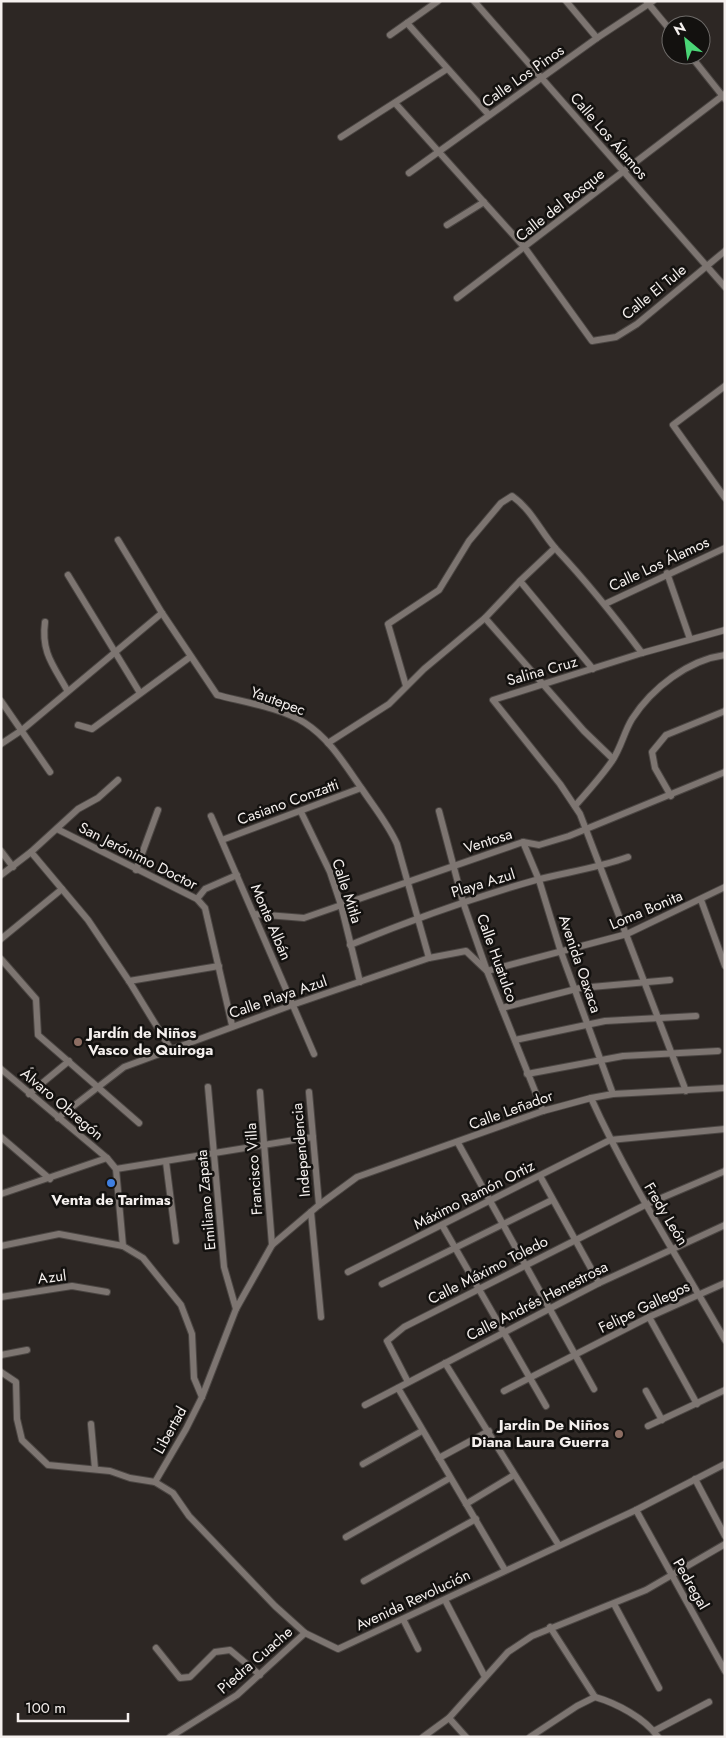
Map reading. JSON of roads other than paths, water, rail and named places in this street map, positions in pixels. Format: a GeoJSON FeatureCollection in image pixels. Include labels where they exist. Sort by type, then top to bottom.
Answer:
{"type":"FeatureCollection","features":[{"type":"Feature","properties":{"kind":"street"},"geometry":{"type":"LineString","coordinates":[[390,35],[438,1]]}},
{"type":"Feature","properties":{"kind":"street","name":"Calle Los Álamos"},"geometry":{"type":"LineString","coordinates":[[474,1],[725,287]]}},
{"type":"Feature","properties":{"kind":"street"},"geometry":{"type":"LineString","coordinates":[[566,1],[597,38]]}},
{"type":"Feature","properties":{"kind":"street"},"geometry":{"type":"LineString","coordinates":[[649,2],[661,18]]}},
{"type":"Feature","properties":{"kind":"street","name":"Calle Los Pinos"},"geometry":{"type":"LineString","coordinates":[[408,173],[649,2]]}},
{"type":"Feature","properties":{"kind":"street"},"geometry":{"type":"LineString","coordinates":[[407,23],[489,115]]}},
{"type":"Feature","properties":{"kind":"street"},"geometry":{"type":"LineString","coordinates":[[698,65],[724,97]]}},
{"type":"Feature","properties":{"kind":"street"},"geometry":{"type":"LineString","coordinates":[[341,137],[446,69]]}},
{"type":"Feature","properties":{"kind":"street","name":"Calle del Bosque"},"geometry":{"type":"LineString","coordinates":[[457,298],[525,248],[623,171],[724,97]]}},
{"type":"Feature","properties":{"kind":"street"},"geometry":{"type":"LineString","coordinates":[[395,103],[525,248]]}},
{"type":"Feature","properties":{"kind":"street"},"geometry":{"type":"LineString","coordinates":[[447,225],[484,202]]}},
{"type":"Feature","properties":{"kind":"street","name":"Calle El Tule"},"geometry":{"type":"LineString","coordinates":[[525,248],[592,341],[616,336],[637,324],[725,251]]}},
{"type":"Feature","properties":{"kind":"street"},"geometry":{"type":"LineString","coordinates":[[725,386],[673,425],[725,498]]}},
{"type":"Feature","properties":{"kind":"street"},"geometry":{"type":"LineString","coordinates":[[406,686],[388,624],[439,590],[469,541],[501,503],[512,496],[526,506],[555,548],[605,604],[642,652]]}},
{"type":"Feature","properties":{"kind":"street","name":"Yautepec"},"geometry":{"type":"LineString","coordinates":[[118,540],[162,613],[217,695],[273,710],[304,722],[328,743],[344,762],[390,830],[397,844],[429,958]]}},
{"type":"Feature","properties":{"kind":"street"},"geometry":{"type":"LineString","coordinates":[[328,743],[389,704],[424,669],[485,618],[555,548]]}},
{"type":"Feature","properties":{"kind":"street","name":"Calle Los Álamos"},"geometry":{"type":"LineString","coordinates":[[605,604],[667,573],[725,548]]}},
{"type":"Feature","properties":{"kind":"street"},"geometry":{"type":"LineString","coordinates":[[667,573],[690,639]]}},
{"type":"Feature","properties":{"kind":"street"},"geometry":{"type":"LineString","coordinates":[[68,575],[140,693]]}},
{"type":"Feature","properties":{"kind":"street"},"geometry":{"type":"LineString","coordinates":[[520,581],[593,669]]}},
{"type":"Feature","properties":{"kind":"street"},"geometry":{"type":"LineString","coordinates":[[1,744],[22,730],[67,690],[162,613]]}},
{"type":"Feature","properties":{"kind":"street"},"geometry":{"type":"LineString","coordinates":[[485,618],[544,683],[584,731],[613,759]]}},
{"type":"Feature","properties":{"kind":"street"},"geometry":{"type":"LineString","coordinates":[[45,622],[43,638],[45,652],[67,690]]}},
{"type":"Feature","properties":{"kind":"street","name":"Salina Cruz"},"geometry":{"type":"LineString","coordinates":[[601,867],[575,806],[493,700],[642,652],[725,630]]}},
{"type":"Feature","properties":{"kind":"street"},"geometry":{"type":"LineString","coordinates":[[575,806],[613,759],[631,720],[646,702],[679,672],[709,657],[725,655]]}},
{"type":"Feature","properties":{"kind":"street"},"geometry":{"type":"LineString","coordinates":[[78,725],[92,729],[190,656]]}},
{"type":"Feature","properties":{"kind":"street"},"geometry":{"type":"LineString","coordinates":[[1,701],[50,772]]}},
{"type":"Feature","properties":{"kind":"street"},"geometry":{"type":"LineString","coordinates":[[671,796],[652,759],[652,752],[666,735],[725,711]]}},
{"type":"Feature","properties":{"kind":"street","name":"Ventosa"},"geometry":{"type":"LineString","coordinates":[[254,914],[304,918],[523,842],[539,845],[586,829],[671,796],[725,772]]}},
{"type":"Feature","properties":{"kind":"street"},"geometry":{"type":"LineString","coordinates":[[1,876],[31,852],[78,809],[98,798],[118,780]]}},
{"type":"Feature","properties":{"kind":"street","name":"Casiano Conzatti"},"geometry":{"type":"LineString","coordinates":[[222,840],[361,788]]}},
{"type":"Feature","properties":{"kind":"street"},"geometry":{"type":"LineString","coordinates":[[136,870],[158,810]]}},
{"type":"Feature","properties":{"kind":"street","name":"Calle Huatulco"},"geometry":{"type":"LineString","coordinates":[[439,811],[463,902],[487,971],[543,1111]]}},
{"type":"Feature","properties":{"kind":"street","name":"Calle Mitla"},"geometry":{"type":"LineString","coordinates":[[301,812],[330,872],[341,905],[360,982]]}},
{"type":"Feature","properties":{"kind":"street","name":"Monte Albán"},"geometry":{"type":"LineString","coordinates":[[211,816],[314,1054]]}},
{"type":"Feature","properties":{"kind":"street","name":"San Jerónimo Doctor"},"geometry":{"type":"LineString","coordinates":[[57,829],[197,899],[205,908],[232,1026]]}},
{"type":"Feature","properties":{"kind":"street","name":"Avenida Oaxaca"},"geometry":{"type":"LineString","coordinates":[[523,842],[539,880],[561,952],[614,1094]]}},
{"type":"Feature","properties":{"kind":"street"},"geometry":{"type":"LineString","coordinates":[[1,851],[13,867]]}},
{"type":"Feature","properties":{"kind":"street"},"geometry":{"type":"LineString","coordinates":[[31,852],[88,920],[129,981],[170,1048]]}},
{"type":"Feature","properties":{"kind":"street","name":"Playa Azul"},"geometry":{"type":"LineString","coordinates":[[350,945],[418,917],[463,902],[539,880],[601,867],[628,857]]}},
{"type":"Feature","properties":{"kind":"street"},"geometry":{"type":"LineString","coordinates":[[601,867],[686,1091]]}},
{"type":"Feature","properties":{"kind":"street"},"geometry":{"type":"LineString","coordinates":[[197,899],[205,889],[237,875]]}},
{"type":"Feature","properties":{"kind":"street","name":"Loma Bonita"},"geometry":{"type":"LineString","coordinates":[[487,971],[627,934],[725,887]]}},
{"type":"Feature","properties":{"kind":"street"},"geometry":{"type":"LineString","coordinates":[[1,939],[62,889]]}},
{"type":"Feature","properties":{"kind":"street"},"geometry":{"type":"LineString","coordinates":[[701,900],[725,966]]}},
{"type":"Feature","properties":{"kind":"street","name":"Calle Playa Azul"},"geometry":{"type":"LineString","coordinates":[[58,1118],[124,1067],[170,1048],[429,958],[466,950],[487,971]]}},
{"type":"Feature","properties":{"kind":"street"},"geometry":{"type":"LineString","coordinates":[[1,959],[36,999],[38,1035],[139,1123]]}},
{"type":"Feature","properties":{"kind":"street"},"geometry":{"type":"LineString","coordinates":[[129,981],[219,966]]}},
{"type":"Feature","properties":{"kind":"street"},"geometry":{"type":"LineString","coordinates":[[502,1008],[575,990],[670,980]]}},
{"type":"Feature","properties":{"kind":"street"},"geometry":{"type":"LineString","coordinates":[[515,1040],[588,1024],[696,1016]]}},
{"type":"Feature","properties":{"kind":"street"},"geometry":{"type":"LineString","coordinates":[[527,1074],[600,1058],[671,1052],[718,1051]]}},
{"type":"Feature","properties":{"kind":"street"},"geometry":{"type":"LineString","coordinates":[[29,1094],[69,1061]]}},
{"type":"Feature","properties":{"kind":"street","name":"Álvaro Obregón"},"geometry":{"type":"LineString","coordinates":[[1,1069],[107,1158],[116,1169]]}},
{"type":"Feature","properties":{"kind":"street","name":"Emiliano Zapata"},"geometry":{"type":"LineString","coordinates":[[208,1088],[224,1267],[236,1309]]}},
{"type":"Feature","properties":{"kind":"street","name":"Calle Leñador"},"geometry":{"type":"LineString","coordinates":[[319,1205],[357,1177],[458,1143],[543,1111],[614,1094],[725,1088]]}},
{"type":"Feature","properties":{"kind":"street","name":"Francisco Villa"},"geometry":{"type":"LineString","coordinates":[[260,1092],[272,1245]]}},
{"type":"Feature","properties":{"kind":"street","name":"Independencia"},"geometry":{"type":"LineString","coordinates":[[309,1092],[319,1205]]}},
{"type":"Feature","properties":{"kind":"street","name":"Fredy León"},"geometry":{"type":"LineString","coordinates":[[591,1098],[610,1140],[645,1205],[725,1340]]}},
{"type":"Feature","properties":{"kind":"street"},"geometry":{"type":"LineString","coordinates":[[610,1140],[725,1129]]}},
{"type":"Feature","properties":{"kind":"street"},"geometry":{"type":"LineString","coordinates":[[1,1137],[50,1179]]}},
{"type":"Feature","properties":{"kind":"street"},"geometry":{"type":"LineString","coordinates":[[123,1246],[116,1169],[313,1137]]}},
{"type":"Feature","properties":{"kind":"street","name":"Máximo Ramón Ortiz"},"geometry":{"type":"LineString","coordinates":[[348,1272],[610,1140]]}},
{"type":"Feature","properties":{"kind":"street"},"geometry":{"type":"LineString","coordinates":[[458,1143],[594,1389]]}},
{"type":"Feature","properties":{"kind":"street"},"geometry":{"type":"LineString","coordinates":[[1,1194],[50,1179],[107,1158]]}},
{"type":"Feature","properties":{"kind":"street"},"geometry":{"type":"LineString","coordinates":[[166,1162],[176,1241]]}},
{"type":"Feature","properties":{"kind":"street","name":"Calle Máximo Toledo"},"geometry":{"type":"LineString","coordinates":[[408,1382],[387,1341],[404,1327],[645,1205],[725,1171]]}},
{"type":"Feature","properties":{"kind":"street"},"geometry":{"type":"LineString","coordinates":[[540,1176],[599,1283]]}},
{"type":"Feature","properties":{"kind":"street"},"geometry":{"type":"LineString","coordinates":[[382,1284],[552,1200]]}},
{"type":"Feature","properties":{"kind":"street","name":"Libertad"},"geometry":{"type":"LineString","coordinates":[[155,1482],[202,1397],[236,1309],[272,1245],[319,1205]]}},
{"type":"Feature","properties":{"kind":"street"},"geometry":{"type":"LineString","coordinates":[[311,1212],[321,1317]]}},
{"type":"Feature","properties":{"kind":"street"},"geometry":{"type":"LineString","coordinates":[[442,1225],[546,1406]]}},
{"type":"Feature","properties":{"kind":"street","name":"Calle Andrés Henestrosa"},"geometry":{"type":"LineString","coordinates":[[364,1405],[599,1283],[725,1225]]}},
{"type":"Feature","properties":{"kind":"street"},"geometry":{"type":"LineString","coordinates":[[1,1246],[59,1234],[123,1246],[143,1258],[181,1305],[192,1334],[194,1378],[202,1397]]}},
{"type":"Feature","properties":{"kind":"street","name":"Felipe Gallegos"},"geometry":{"type":"LineString","coordinates":[[504,1391],[698,1293],[725,1283]]}},
{"type":"Feature","properties":{"kind":"street","name":"Azul"},"geometry":{"type":"LineString","coordinates":[[1,1297],[72,1286],[107,1292]]}},
{"type":"Feature","properties":{"kind":"street"},"geometry":{"type":"LineString","coordinates":[[649,1317],[696,1404]]}},
{"type":"Feature","properties":{"kind":"street"},"geometry":{"type":"LineString","coordinates":[[1,1356],[27,1350]]}},
{"type":"Feature","properties":{"kind":"street"},"geometry":{"type":"LineString","coordinates":[[446,1363],[558,1544]]}},
{"type":"Feature","properties":{"kind":"street"},"geometry":{"type":"LineString","coordinates":[[1,1372],[16,1382],[17,1420],[22,1440],[48,1465],[95,1468],[155,1482]]}},
{"type":"Feature","properties":{"kind":"street"},"geometry":{"type":"LineString","coordinates":[[398,1388],[505,1570]]}},
{"type":"Feature","properties":{"kind":"street"},"geometry":{"type":"LineString","coordinates":[[648,1426],[725,1390]]}},
{"type":"Feature","properties":{"kind":"street"},"geometry":{"type":"LineString","coordinates":[[646,1391],[662,1420]]}},
{"type":"Feature","properties":{"kind":"street"},"geometry":{"type":"LineString","coordinates":[[91,1424],[95,1468]]}},
{"type":"Feature","properties":{"kind":"street"},"geometry":{"type":"LineString","coordinates":[[363,1464],[422,1431]]}},
{"type":"Feature","properties":{"kind":"street"},"geometry":{"type":"LineString","coordinates":[[439,1458],[488,1431]]}},
{"type":"Feature","properties":{"kind":"street","name":"Avenida Revolución"},"geometry":{"type":"LineString","coordinates":[[155,1482],[173,1493],[189,1516],[305,1633],[338,1649],[445,1600],[558,1544],[636,1510],[725,1464]]}},
{"type":"Feature","properties":{"kind":"street"},"geometry":{"type":"LineString","coordinates":[[466,1504],[514,1475]]}},
{"type":"Feature","properties":{"kind":"street"},"geometry":{"type":"LineString","coordinates":[[346,1537],[450,1478]]}},
{"type":"Feature","properties":{"kind":"street"},"geometry":{"type":"LineString","coordinates":[[695,1479],[725,1536]]}},
{"type":"Feature","properties":{"kind":"street","name":"Pedregal"},"geometry":{"type":"LineString","coordinates":[[636,1510],[670,1575],[725,1671]]}},
{"type":"Feature","properties":{"kind":"street"},"geometry":{"type":"LineString","coordinates":[[364,1581],[476,1519]]}},
{"type":"Feature","properties":{"kind":"street"},"geometry":{"type":"LineString","coordinates":[[424,1737],[449,1718],[508,1652],[550,1627],[614,1604],[646,1590],[725,1544]]}},
{"type":"Feature","properties":{"kind":"street"},"geometry":{"type":"LineString","coordinates":[[445,1600],[485,1676]]}},
{"type":"Feature","properties":{"kind":"street"},"geometry":{"type":"LineString","coordinates":[[614,1604],[659,1688]]}},
{"type":"Feature","properties":{"kind":"street"},"geometry":{"type":"LineString","coordinates":[[403,1619],[418,1649]]}},
{"type":"Feature","properties":{"kind":"street"},"geometry":{"type":"LineString","coordinates":[[550,1627],[595,1697],[609,1701],[656,1734],[709,1702]]}},
{"type":"Feature","properties":{"kind":"street","name":"Piedra Cuache"},"geometry":{"type":"LineString","coordinates":[[170,1737],[237,1695],[305,1633]]}},
{"type":"Feature","properties":{"kind":"street"},"geometry":{"type":"LineString","coordinates":[[156,1648],[180,1678],[190,1677],[215,1652],[230,1650],[260,1675]]}},
{"type":"Feature","properties":{"kind":"street"},"geometry":{"type":"LineString","coordinates":[[530,1737],[577,1706],[595,1697]]}},
{"type":"Feature","properties":{"kind":"street"},"geometry":{"type":"LineString","coordinates":[[449,1718],[466,1737]]}},
{"type":"Feature","properties":{"kind":"place","name":"Jardín de Niños Vasco de Quiroga"},"geometry":{"type":"Point","coordinates":[78,1042]}},
{"type":"Feature","properties":{"kind":"place","name":"Venta de Tarimas"},"geometry":{"type":"Point","coordinates":[111,1183]}},
{"type":"Feature","properties":{"kind":"place","name":"Jardin De Niños Diana Laura Guerra"},"geometry":{"type":"Point","coordinates":[619,1434]}}]}
